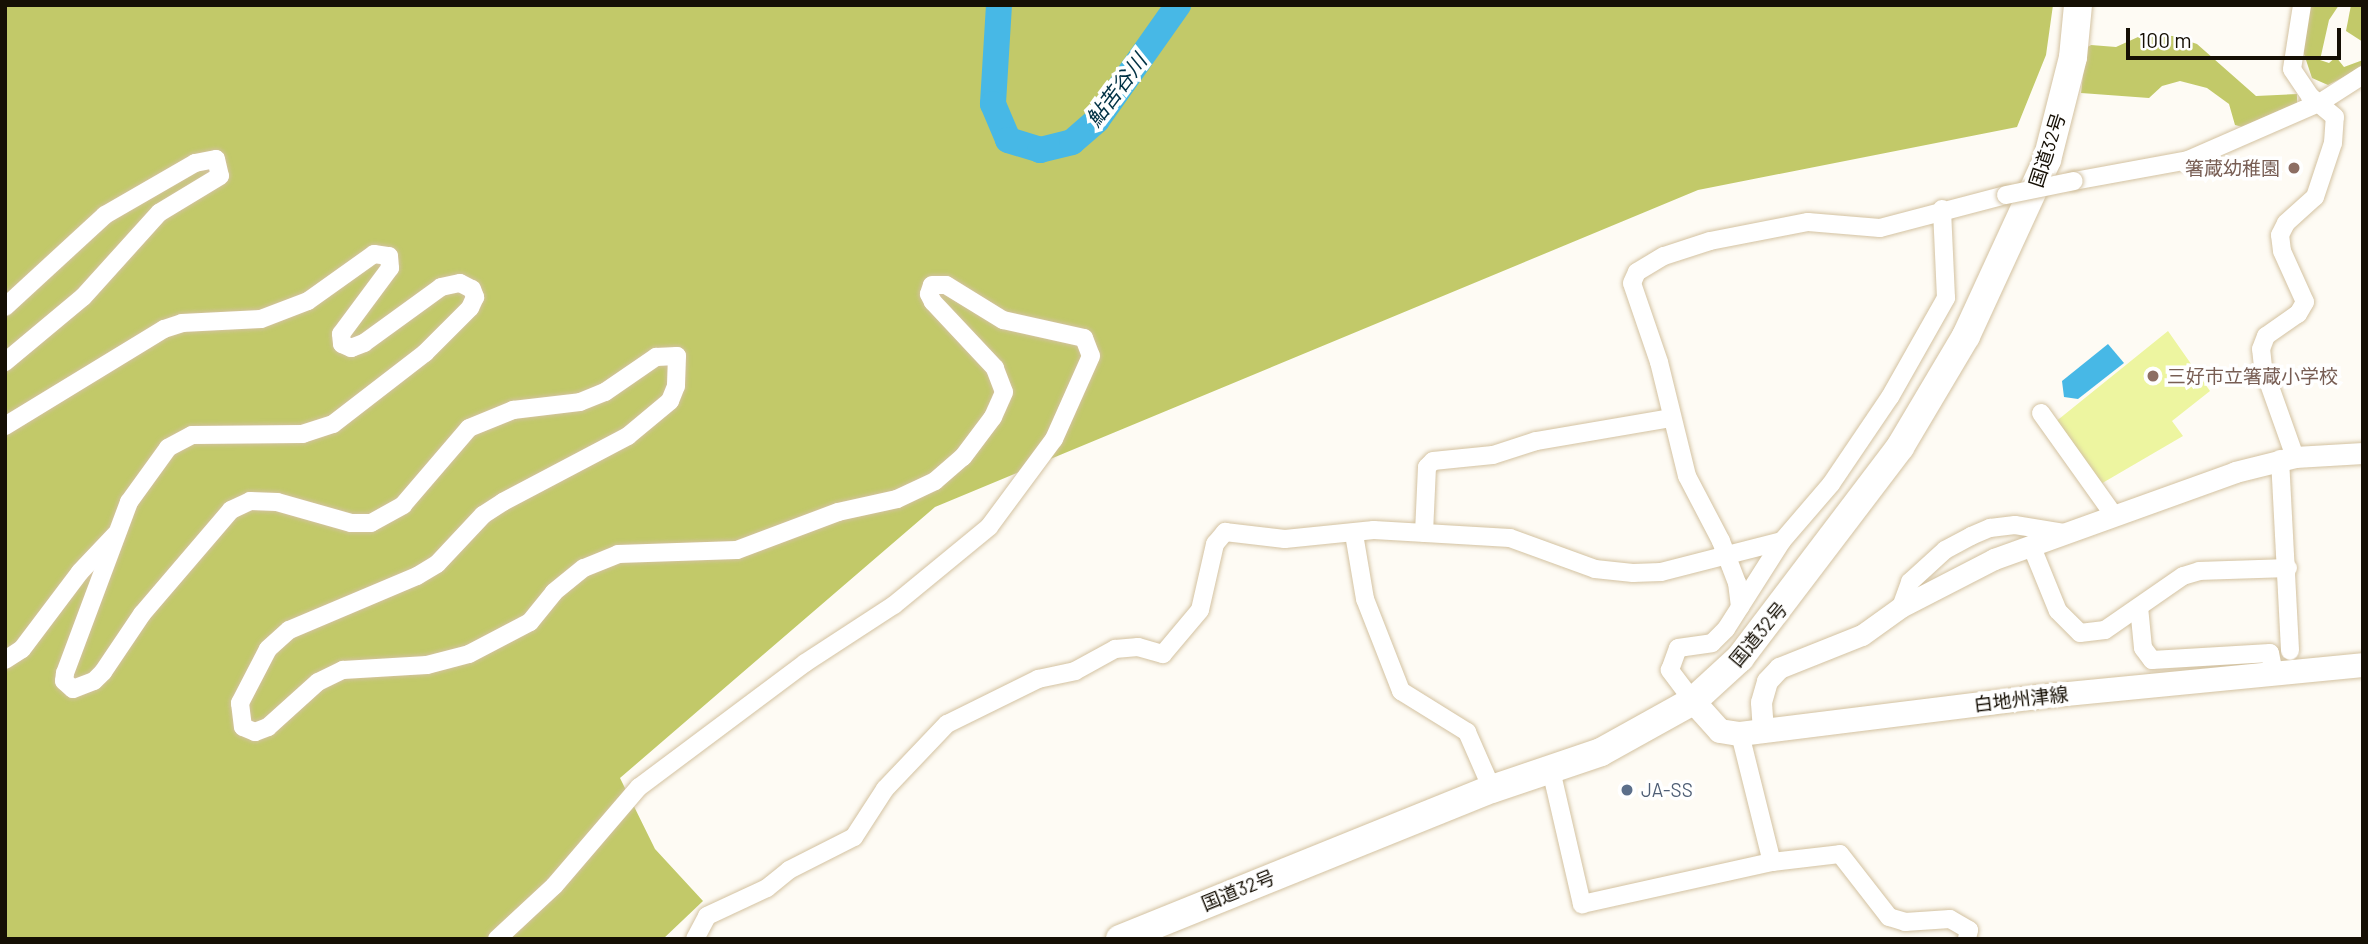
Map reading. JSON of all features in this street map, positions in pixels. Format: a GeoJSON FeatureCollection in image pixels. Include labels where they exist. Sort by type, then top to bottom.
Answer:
{"type":"FeatureCollection","features":[{"type":"Feature","properties":{"kind":"highway","name":"国道32号"},"geometry":{"type":"LineString","coordinates":[[1120,939],[1492,789],[1601,752],[1693,701],[1740,658],[1784,604],[1900,447],[1966,336],[2047,160],[2073,57],[2078,5]]}},
{"type":"Feature","properties":{"kind":"main road","name":"白地州津線"},"geometry":{"type":"LineString","coordinates":[[1752,733],[2274,673],[2295,660],[2363,665]]}},
{"type":"Feature","properties":{"kind":"main road"},"geometry":{"type":"LineString","coordinates":[[1693,701],[1720,731],[1752,733]]}},
{"type":"Feature","properties":{"kind":"street"},"geometry":{"type":"LineString","coordinates":[[2295,660],[2288,568],[2294,457],[2263,367],[2260,349],[2266,336],[2298,314],[2305,302],[2282,251],[2280,235],[2286,223],[2312,202],[2325,174],[2334,117],[2321,102],[2310,96],[2292,69],[2302,5]]}},
{"type":"Feature","properties":{"kind":"street"},"geometry":{"type":"LineString","coordinates":[[1740,607],[1727,556],[1688,476],[1670,418],[1659,362],[1632,284],[1637,272],[1664,256],[1710,241],[1808,222],[1880,228],[1942,209],[2188,160],[2321,102],[2363,75]]}},
{"type":"Feature","properties":{"kind":"street"},"geometry":{"type":"LineString","coordinates":[[5,307],[104,215],[195,163],[216,159],[220,176],[159,213],[83,297],[5,362]]}},
{"type":"Feature","properties":{"kind":"street"},"geometry":{"type":"LineString","coordinates":[[1693,701],[1670,670],[1678,648],[1712,643],[1740,607],[1782,541],[1830,484],[1890,397],[1946,298],[1942,209]]}},
{"type":"Feature","properties":{"kind":"street"},"geometry":{"type":"LineString","coordinates":[[5,426],[164,329],[182,323],[261,319],[308,301],[374,254],[389,256],[390,268],[341,334],[341,344],[351,348],[441,287],[460,283],[472,289],[475,297],[470,308],[452,326],[370,400],[333,424],[303,434],[192,435],[168,448],[129,502],[65,673],[64,681],[73,689],[94,681],[103,672],[142,614],[231,510],[250,501],[277,502],[351,523],[371,523],[403,505],[469,428],[513,410],[580,402],[605,392],[656,357],[677,356],[676,386],[670,401],[628,436],[483,515],[437,564],[417,576],[289,630],[268,649],[248,680],[240,703],[243,727],[255,732],[268,727],[318,682],[343,670],[428,665],[469,654],[530,622],[554,592],[584,568],[618,554],[737,550],[838,512],[897,499],[935,481],[963,457],[993,417],[1004,393],[995,368],[933,302],[929,294],[932,285],[946,285],[1003,320],[1084,338],[1091,356],[1054,439],[989,527],[894,605],[805,663],[639,787],[554,886],[497,939]]}},
{"type":"Feature","properties":{"kind":"street"},"geometry":{"type":"LineString","coordinates":[[2041,413],[2113,514]]}},
{"type":"Feature","properties":{"kind":"street"},"geometry":{"type":"LineString","coordinates":[[1424,533],[1427,467],[1433,461],[1493,455],[1536,441],[1670,418]]}},
{"type":"Feature","properties":{"kind":"street"},"geometry":{"type":"LineString","coordinates":[[1772,862],[1752,733],[1768,681],[1779,668],[1862,635],[1901,607],[2031,545],[2113,514],[2294,457],[2363,453]]}},
{"type":"Feature","properties":{"kind":"street"},"geometry":{"type":"LineString","coordinates":[[1901,607],[1910,582],[1945,551],[1990,527],[2015,525],[2065,533]]}},
{"type":"Feature","properties":{"kind":"street"},"geometry":{"type":"LineString","coordinates":[[695,939],[707,916],[767,888],[789,870],[854,837],[885,789],[947,724],[1038,679],[1075,671],[1115,649],[1138,647],[1163,654],[1200,610],[1215,544],[1225,532],[1285,539],[1374,530],[1510,538],[1595,569],[1633,573],[1727,556],[1782,541]]}},
{"type":"Feature","properties":{"kind":"street"},"geometry":{"type":"LineString","coordinates":[[5,660],[22,649],[80,572],[119,532]]}},
{"type":"Feature","properties":{"kind":"street"},"geometry":{"type":"LineString","coordinates":[[1354,534],[1365,598],[1401,691],[1467,732],[1492,789]]}},
{"type":"Feature","properties":{"kind":"street"},"geometry":{"type":"LineString","coordinates":[[2031,545],[2058,611],[2080,633],[2105,630],[2183,576],[2199,571],[2288,568]]}},
{"type":"Feature","properties":{"kind":"street"},"geometry":{"type":"LineString","coordinates":[[2139,607],[2143,648],[2151,660],[2270,653],[2274,673]]}},
{"type":"Feature","properties":{"kind":"street"},"geometry":{"type":"LineString","coordinates":[[1551,770],[1582,904],[1772,862],[1840,854],[1889,917],[1905,922],[1950,919],[1969,930],[1968,939]]}},
{"type":"Feature","properties":{"kind":"green space"},"geometry":{"type":"Polygon","coordinates":[[[5,5],[2053,5],[2046,55],[2017,127],[1698,190],[935,507],[620,778],[655,849],[703,901],[663,939],[5,939],[5,5]]]}},
{"type":"Feature","properties":{"kind":"green space"},"geometry":{"type":"Polygon","coordinates":[[[2309,5],[2339,5],[2329,20],[2320,60],[2329,63],[2336,57],[2344,67],[2363,60],[2363,67],[2328,85],[2312,78],[2303,51],[2309,5]]]}},
{"type":"Feature","properties":{"kind":"green space"},"geometry":{"type":"Polygon","coordinates":[[[2351,5],[2363,5],[2363,42],[2346,31],[2351,5]]]}},
{"type":"Feature","properties":{"kind":"green space"},"geometry":{"type":"Polygon","coordinates":[[[2173,36],[2197,44],[2256,96],[2297,94],[2297,106],[2246,128],[2235,125],[2229,104],[2207,88],[2180,81],[2162,86],[2149,98],[2081,93],[2086,48],[2091,45],[2116,47],[2138,37],[2173,36]]]}},
{"type":"Feature","properties":{"kind":"green space"},"geometry":{"type":"Polygon","coordinates":[[[2168,331],[2210,391],[2172,421],[2183,436],[2099,485],[2054,423],[2168,331]]]}},
{"type":"Feature","properties":{"kind":"water"},"geometry":{"type":"Polygon","coordinates":[[[2108,344],[2124,363],[2078,399],[2064,397],[2062,381],[2108,344]]]}},
{"type":"Feature","properties":{"kind":"waterway","name":"鮎苦谷川"},"geometry":{"type":"LineString","coordinates":[[999,5],[993,104],[1008,140],[1040,150],[1072,142],[1097,120],[1178,5]]}},
{"type":"Feature","properties":{"kind":"place","name":"箸蔵幼稚園"},"geometry":{"type":"Point","coordinates":[2294,168]}},
{"type":"Feature","properties":{"kind":"place","name":"三好市立箸蔵小学校"},"geometry":{"type":"Point","coordinates":[2153,376]}},
{"type":"Feature","properties":{"kind":"place","name":"JA-SS"},"geometry":{"type":"Point","coordinates":[1627,790]}}]}
